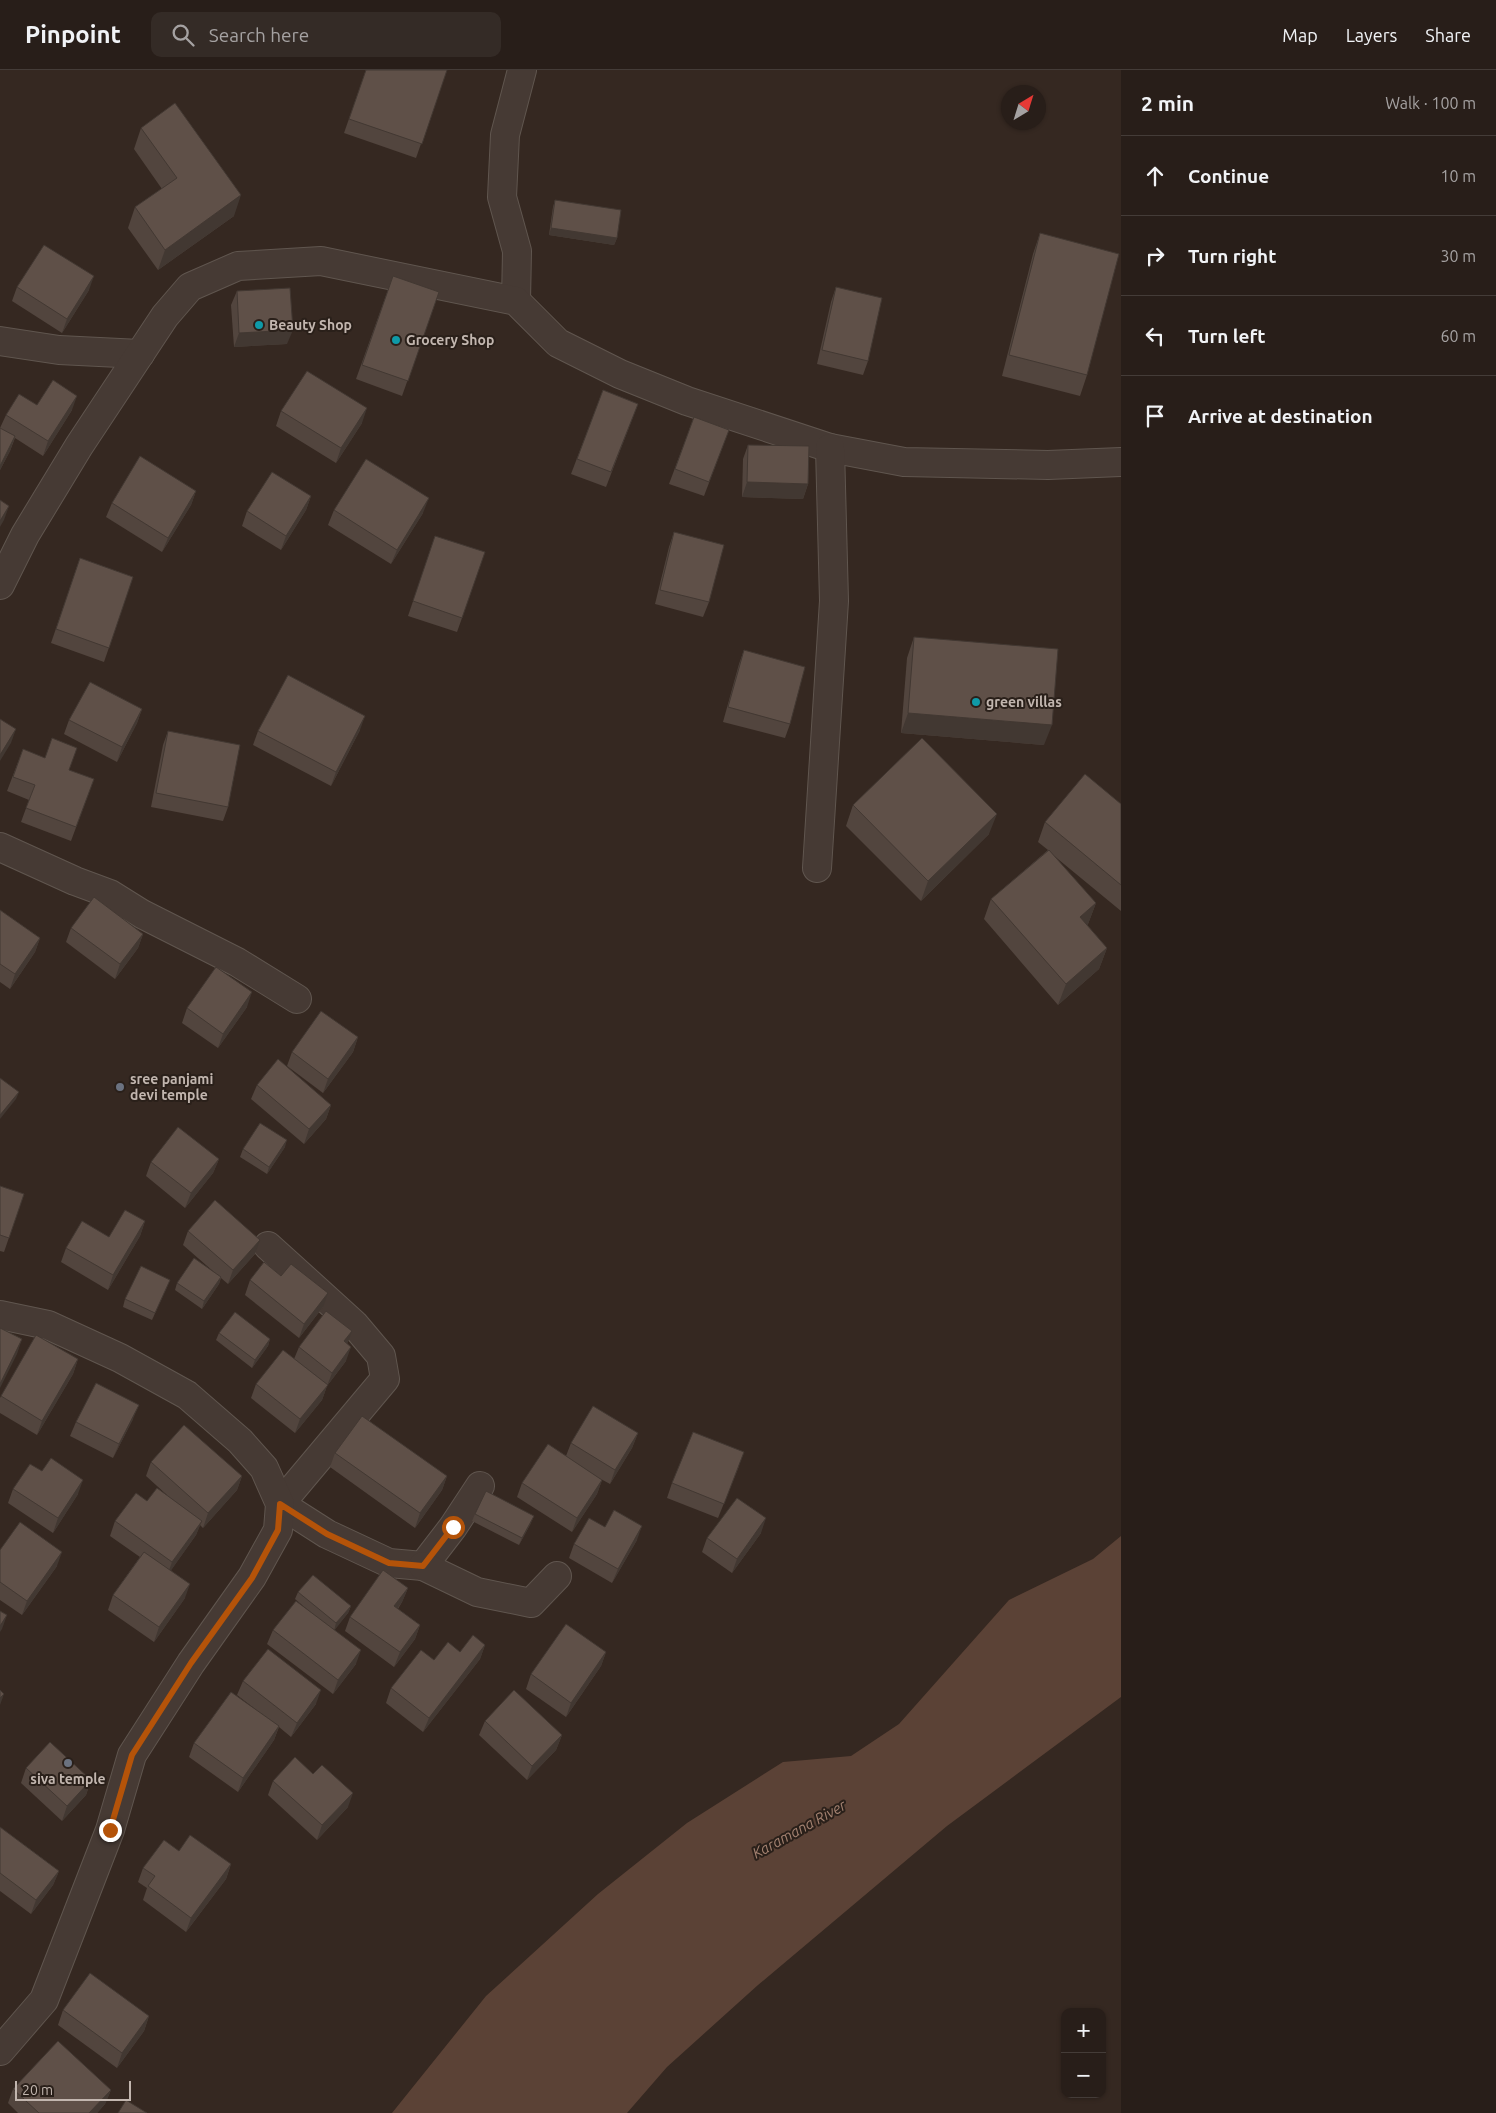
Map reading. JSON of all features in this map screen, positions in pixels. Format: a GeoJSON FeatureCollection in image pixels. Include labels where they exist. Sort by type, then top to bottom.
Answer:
{"type":"FeatureCollection","features":[{"type":"Feature","properties":{"kind":"street"},"geometry":{"type":"LineString","coordinates":[[516,302],[517,251],[502,197],[505,135],[522,70]]}},
{"type":"Feature","properties":{"kind":"street"},"geometry":{"type":"LineString","coordinates":[[0,585],[25,536],[78,446],[165,316],[190,287],[238,266],[321,261],[516,302],[558,342],[620,374],[686,401],[830,448],[904,462],[1048,465],[1121,462]]}},
{"type":"Feature","properties":{"kind":"street"},"geometry":{"type":"LineString","coordinates":[[0,341],[59,350],[140,354]]}},
{"type":"Feature","properties":{"kind":"street"},"geometry":{"type":"LineString","coordinates":[[817,868],[834,601],[830,448]]}},
{"type":"Feature","properties":{"kind":"street"},"geometry":{"type":"LineString","coordinates":[[0,847],[75,881],[110,894],[142,914],[237,962],[296,999]]}},
{"type":"Feature","properties":{"kind":"street"},"geometry":{"type":"LineString","coordinates":[[268,1246],[359,1330],[381,1356],[385,1379],[280,1504]]}},
{"type":"Feature","properties":{"kind":"street"},"geometry":{"type":"LineString","coordinates":[[0,1315],[48,1325],[120,1358],[186,1395],[240,1441],[264,1468],[280,1504],[278,1530],[252,1578],[191,1663],[132,1755],[110,1830],[44,2000],[0,2051]]}},
{"type":"Feature","properties":{"kind":"street"},"geometry":{"type":"LineString","coordinates":[[423,1566],[453,1527],[480,1486]]}},
{"type":"Feature","properties":{"kind":"street"},"geometry":{"type":"LineString","coordinates":[[280,1504],[327,1534],[389,1563],[423,1566],[477,1592],[531,1603],[556,1576]]}},
{"type":"Feature","properties":{"kind":"water","name":"Karamana River"},"geometry":{"type":"Polygon","coordinates":[[[1121,1536],[1121,1697],[947,1826],[758,1985],[667,2067],[627,2113],[392,2113],[486,1996],[598,1894],[687,1823],[783,1762],[851,1756],[899,1724],[1009,1600],[1093,1559],[1121,1536]]]}},
{"type":"Feature","properties":{"kind":"building"},"geometry":{"type":"Polygon","coordinates":[[[366,70],[447,70],[422,144],[349,119],[366,70]]]}},
{"type":"Feature","properties":{"kind":"building"},"geometry":{"type":"Polygon","coordinates":[[[175,103],[241,195],[165,250],[135,207],[177,178],[141,128],[175,103]]]}},
{"type":"Feature","properties":{"kind":"building"},"geometry":{"type":"Polygon","coordinates":[[[555,200],[621,210],[617,238],[551,228],[555,200]]]}},
{"type":"Feature","properties":{"kind":"building"},"geometry":{"type":"Polygon","coordinates":[[[1040,233],[1119,254],[1087,375],[1009,355],[1040,233]]]}},
{"type":"Feature","properties":{"kind":"building"},"geometry":{"type":"Polygon","coordinates":[[[44,245],[94,276],[67,319],[17,287],[44,245]]]}},
{"type":"Feature","properties":{"kind":"building","name":"Grocery Shop"},"geometry":{"type":"Polygon","coordinates":[[[393,276],[439,292],[408,381],[362,365],[393,276]]]}},
{"type":"Feature","properties":{"kind":"building"},"geometry":{"type":"Polygon","coordinates":[[[836,287],[882,298],[868,361],[822,350],[836,287]]]}},
{"type":"Feature","properties":{"kind":"building"},"geometry":{"type":"Polygon","coordinates":[[[290,288],[293,330],[239,333],[237,291],[290,288]]]}},
{"type":"Feature","properties":{"kind":"building"},"geometry":{"type":"Polygon","coordinates":[[[307,371],[367,408],[341,448],[281,411],[307,371]]]}},
{"type":"Feature","properties":{"kind":"building"},"geometry":{"type":"Polygon","coordinates":[[[53,380],[77,396],[48,441],[6,415],[19,394],[37,405],[53,380]]]}},
{"type":"Feature","properties":{"kind":"building"},"geometry":{"type":"Polygon","coordinates":[[[603,390],[638,404],[611,472],[577,459],[603,390]]]}},
{"type":"Feature","properties":{"kind":"building"},"geometry":{"type":"Polygon","coordinates":[[[694,417],[729,430],[709,482],[675,469],[694,417]]]}},
{"type":"Feature","properties":{"kind":"building"},"geometry":{"type":"Polygon","coordinates":[[[0,428],[15,436],[0,466],[0,428]]]}},
{"type":"Feature","properties":{"kind":"building"},"geometry":{"type":"Polygon","coordinates":[[[748,445],[809,446],[808,484],[747,482],[748,445]]]}},
{"type":"Feature","properties":{"kind":"building"},"geometry":{"type":"Polygon","coordinates":[[[140,456],[196,491],[168,538],[112,503],[140,456]]]}},
{"type":"Feature","properties":{"kind":"building"},"geometry":{"type":"Polygon","coordinates":[[[366,459],[429,498],[397,550],[334,510],[366,459]]]}},
{"type":"Feature","properties":{"kind":"building"},"geometry":{"type":"Polygon","coordinates":[[[272,472],[311,496],[286,536],[247,511],[272,472]]]}},
{"type":"Feature","properties":{"kind":"building"},"geometry":{"type":"Polygon","coordinates":[[[0,500],[9,506],[0,521],[0,500]]]}},
{"type":"Feature","properties":{"kind":"building"},"geometry":{"type":"Polygon","coordinates":[[[674,532],[724,545],[709,602],[660,590],[674,532]]]}},
{"type":"Feature","properties":{"kind":"building"},"geometry":{"type":"Polygon","coordinates":[[[435,536],[485,552],[462,618],[413,601],[435,536]]]}},
{"type":"Feature","properties":{"kind":"building"},"geometry":{"type":"Polygon","coordinates":[[[80,558],[133,577],[109,648],[56,629],[80,558]]]}},
{"type":"Feature","properties":{"kind":"building","name":"green villas"},"geometry":{"type":"Polygon","coordinates":[[[914,637],[1058,649],[1052,725],[908,713],[914,637]]]}},
{"type":"Feature","properties":{"kind":"building"},"geometry":{"type":"Polygon","coordinates":[[[744,650],[805,667],[790,724],[728,707],[744,650]]]}},
{"type":"Feature","properties":{"kind":"building"},"geometry":{"type":"Polygon","coordinates":[[[288,675],[365,716],[336,772],[258,731],[288,675]]]}},
{"type":"Feature","properties":{"kind":"building"},"geometry":{"type":"Polygon","coordinates":[[[90,682],[142,709],[122,747],[69,720],[90,682]]]}},
{"type":"Feature","properties":{"kind":"building"},"geometry":{"type":"Polygon","coordinates":[[[0,719],[16,729],[0,755],[0,719]]]}},
{"type":"Feature","properties":{"kind":"building"},"geometry":{"type":"Polygon","coordinates":[[[168,731],[240,745],[228,807],[156,793],[168,731]]]}},
{"type":"Feature","properties":{"kind":"building"},"geometry":{"type":"Polygon","coordinates":[[[52,738],[77,748],[69,770],[94,779],[76,827],[26,808],[35,785],[13,777],[23,749],[45,758],[52,738]]]}},
{"type":"Feature","properties":{"kind":"building"},"geometry":{"type":"Polygon","coordinates":[[[922,738],[997,814],[928,881],[853,805],[922,738]]]}},
{"type":"Feature","properties":{"kind":"building"},"geometry":{"type":"Polygon","coordinates":[[[1085,774],[1121,804],[1121,885],[1045,822],[1085,774]]]}},
{"type":"Feature","properties":{"kind":"building"},"geometry":{"type":"Polygon","coordinates":[[[1049,850],[1096,903],[1080,917],[1107,948],[1066,984],[991,899],[1049,850]]]}},
{"type":"Feature","properties":{"kind":"building"},"geometry":{"type":"Polygon","coordinates":[[[94,897],[143,934],[120,964],[71,928],[94,897]]]}},
{"type":"Feature","properties":{"kind":"building"},"geometry":{"type":"Polygon","coordinates":[[[0,910],[40,938],[15,974],[0,964],[0,910]]]}},
{"type":"Feature","properties":{"kind":"building"},"geometry":{"type":"Polygon","coordinates":[[[216,967],[252,992],[223,1034],[187,1008],[216,967]]]}},
{"type":"Feature","properties":{"kind":"building"},"geometry":{"type":"Polygon","coordinates":[[[321,1011],[358,1037],[328,1079],[292,1052],[321,1011]]]}},
{"type":"Feature","properties":{"kind":"building"},"geometry":{"type":"Polygon","coordinates":[[[278,1059],[331,1105],[309,1129],[257,1085],[278,1059]]]}},
{"type":"Feature","properties":{"kind":"building"},"geometry":{"type":"Polygon","coordinates":[[[0,1078],[19,1092],[0,1115],[0,1078]]]}},
{"type":"Feature","properties":{"kind":"building"},"geometry":{"type":"Polygon","coordinates":[[[260,1123],[287,1140],[269,1167],[243,1149],[260,1123]]]}},
{"type":"Feature","properties":{"kind":"building"},"geometry":{"type":"Polygon","coordinates":[[[178,1127],[219,1159],[191,1193],[151,1162],[178,1127]]]}},
{"type":"Feature","properties":{"kind":"building"},"geometry":{"type":"Polygon","coordinates":[[[0,1186],[24,1194],[9,1238],[0,1235],[0,1186]]]}},
{"type":"Feature","properties":{"kind":"building"},"geometry":{"type":"Polygon","coordinates":[[[215,1200],[260,1240],[233,1270],[188,1231],[215,1200]]]}},
{"type":"Feature","properties":{"kind":"building"},"geometry":{"type":"Polygon","coordinates":[[[125,1210],[145,1221],[113,1275],[66,1248],[82,1221],[109,1237],[125,1210]]]}},
{"type":"Feature","properties":{"kind":"building"},"geometry":{"type":"Polygon","coordinates":[[[194,1258],[221,1277],[204,1301],[177,1283],[194,1258]]]}},
{"type":"Feature","properties":{"kind":"building"},"geometry":{"type":"Polygon","coordinates":[[[264,1262],[281,1276],[291,1264],[328,1293],[304,1324],[250,1280],[264,1262]]]}},
{"type":"Feature","properties":{"kind":"building"},"geometry":{"type":"Polygon","coordinates":[[[141,1266],[170,1280],[155,1313],[125,1299],[141,1266]]]}},
{"type":"Feature","properties":{"kind":"building"},"geometry":{"type":"Polygon","coordinates":[[[326,1311],[352,1331],[344,1341],[351,1347],[332,1373],[299,1347],[326,1311]]]}},
{"type":"Feature","properties":{"kind":"building"},"geometry":{"type":"Polygon","coordinates":[[[235,1312],[270,1339],[255,1360],[219,1333],[235,1312]]]}},
{"type":"Feature","properties":{"kind":"building"},"geometry":{"type":"Polygon","coordinates":[[[0,1328],[22,1339],[0,1384],[0,1328]]]}},
{"type":"Feature","properties":{"kind":"building"},"geometry":{"type":"Polygon","coordinates":[[[36,1335],[78,1359],[42,1421],[1,1396],[36,1335]]]}},
{"type":"Feature","properties":{"kind":"building"},"geometry":{"type":"Polygon","coordinates":[[[283,1350],[328,1385],[300,1419],[256,1384],[283,1350]]]}},
{"type":"Feature","properties":{"kind":"building"},"geometry":{"type":"Polygon","coordinates":[[[96,1383],[139,1405],[119,1444],[76,1422],[96,1383]]]}},
{"type":"Feature","properties":{"kind":"building"},"geometry":{"type":"Polygon","coordinates":[[[593,1406],[638,1433],[615,1470],[571,1443],[593,1406]]]}},
{"type":"Feature","properties":{"kind":"building"},"geometry":{"type":"Polygon","coordinates":[[[362,1416],[447,1476],[420,1513],[335,1453],[362,1416]]]}},
{"type":"Feature","properties":{"kind":"building"},"geometry":{"type":"Polygon","coordinates":[[[184,1425],[242,1476],[208,1513],[151,1462],[184,1425]]]}},
{"type":"Feature","properties":{"kind":"building"},"geometry":{"type":"Polygon","coordinates":[[[693,1432],[744,1452],[724,1504],[672,1483],[693,1432]]]}},
{"type":"Feature","properties":{"kind":"building"},"geometry":{"type":"Polygon","coordinates":[[[548,1444],[602,1480],[577,1518],[522,1483],[548,1444]]]}},
{"type":"Feature","properties":{"kind":"building"},"geometry":{"type":"Polygon","coordinates":[[[51,1458],[83,1480],[58,1518],[13,1489],[30,1464],[42,1471],[51,1458]]]}},
{"type":"Feature","properties":{"kind":"building"},"geometry":{"type":"Polygon","coordinates":[[[157,1488],[202,1521],[172,1562],[115,1521],[136,1493],[147,1501],[157,1488]]]}},
{"type":"Feature","properties":{"kind":"building"},"geometry":{"type":"Polygon","coordinates":[[[486,1491],[534,1516],[522,1538],[475,1514],[486,1491]]]}},
{"type":"Feature","properties":{"kind":"building"},"geometry":{"type":"Polygon","coordinates":[[[737,1498],[766,1518],[737,1559],[707,1538],[737,1498]]]}},
{"type":"Feature","properties":{"kind":"building"},"geometry":{"type":"Polygon","coordinates":[[[614,1510],[642,1526],[618,1569],[574,1544],[589,1518],[605,1527],[614,1510]]]}},
{"type":"Feature","properties":{"kind":"building"},"geometry":{"type":"Polygon","coordinates":[[[20,1522],[62,1552],[27,1601],[0,1582],[0,1550],[20,1522]]]}},
{"type":"Feature","properties":{"kind":"building"},"geometry":{"type":"Polygon","coordinates":[[[144,1552],[190,1584],[159,1627],[113,1595],[144,1552]]]}},
{"type":"Feature","properties":{"kind":"building"},"geometry":{"type":"Polygon","coordinates":[[[383,1570],[408,1588],[394,1606],[420,1625],[400,1652],[350,1617],[383,1570]]]}},
{"type":"Feature","properties":{"kind":"building"},"geometry":{"type":"Polygon","coordinates":[[[313,1575],[351,1606],[336,1623],[298,1592],[313,1575]]]}},
{"type":"Feature","properties":{"kind":"building"},"geometry":{"type":"Polygon","coordinates":[[[296,1601],[361,1650],[338,1680],[273,1630],[296,1601]]]}},
{"type":"Feature","properties":{"kind":"building"},"geometry":{"type":"Polygon","coordinates":[[[0,1611],[7,1615],[0,1626],[0,1611]]]}},
{"type":"Feature","properties":{"kind":"building"},"geometry":{"type":"Polygon","coordinates":[[[566,1624],[606,1652],[571,1703],[531,1674],[566,1624]]]}},
{"type":"Feature","properties":{"kind":"building"},"geometry":{"type":"Polygon","coordinates":[[[473,1635],[485,1645],[429,1718],[391,1688],[421,1650],[434,1660],[448,1642],[460,1652],[473,1635]]]}},
{"type":"Feature","properties":{"kind":"building"},"geometry":{"type":"Polygon","coordinates":[[[268,1649],[321,1690],[297,1723],[243,1681],[268,1649]]]}},
{"type":"Feature","properties":{"kind":"building"},"geometry":{"type":"Polygon","coordinates":[[[0,1690],[4,1694],[0,1698],[0,1690]]]}},
{"type":"Feature","properties":{"kind":"building"},"geometry":{"type":"Polygon","coordinates":[[[514,1690],[562,1735],[532,1766],[485,1721],[514,1690]]]}},
{"type":"Feature","properties":{"kind":"building"},"geometry":{"type":"Polygon","coordinates":[[[231,1692],[279,1726],[243,1778],[194,1743],[231,1692]]]}},
{"type":"Feature","properties":{"kind":"building"},"geometry":{"type":"Polygon","coordinates":[[[50,1742],[91,1780],[67,1806],[26,1768],[50,1742]]]}},
{"type":"Feature","properties":{"kind":"building"},"geometry":{"type":"Polygon","coordinates":[[[295,1757],[313,1774],[322,1765],[353,1793],[322,1825],[273,1781],[295,1757]]]}},
{"type":"Feature","properties":{"kind":"building"},"geometry":{"type":"Polygon","coordinates":[[[0,1827],[59,1871],[36,1900],[0,1873],[0,1827]]]}},
{"type":"Feature","properties":{"kind":"building"},"geometry":{"type":"Polygon","coordinates":[[[190,1835],[231,1864],[191,1918],[148,1886],[155,1876],[143,1868],[164,1840],[179,1851],[190,1835]]]}},
{"type":"Feature","properties":{"kind":"building"},"geometry":{"type":"Polygon","coordinates":[[[90,1973],[149,2016],[122,2053],[63,2010],[90,1973]]]}},
{"type":"Feature","properties":{"kind":"building"},"geometry":{"type":"Polygon","coordinates":[[[58,2041],[111,2090],[89,2113],[39,2113],[13,2089],[58,2041]]]}},
{"type":"Feature","properties":{"kind":"building"},"geometry":{"type":"Polygon","coordinates":[[[126,2100],[147,2113],[118,2113],[126,2100]]]}},
{"type":"Feature","properties":{"kind":"place","name":"Beauty Shop"},"geometry":{"type":"Point","coordinates":[259,325]}},
{"type":"Feature","properties":{"kind":"place","name":"Grocery Shop"},"geometry":{"type":"Point","coordinates":[396,340]}},
{"type":"Feature","properties":{"kind":"place","name":"green villas"},"geometry":{"type":"Point","coordinates":[976,702]}},
{"type":"Feature","properties":{"kind":"place","name":"sree panjami devi temple"},"geometry":{"type":"Point","coordinates":[120,1087]}},
{"type":"Feature","properties":{"kind":"place","name":"siva temple"},"geometry":{"type":"Point","coordinates":[68,1763]}},
{"type":"Feature","properties":{"kind":"route"},"geometry":{"type":"LineString","coordinates":[[110,1830],[132,1755],[191,1663],[252,1578],[278,1530],[280,1504],[327,1534],[389,1563],[423,1566],[453,1527]]}}]}
